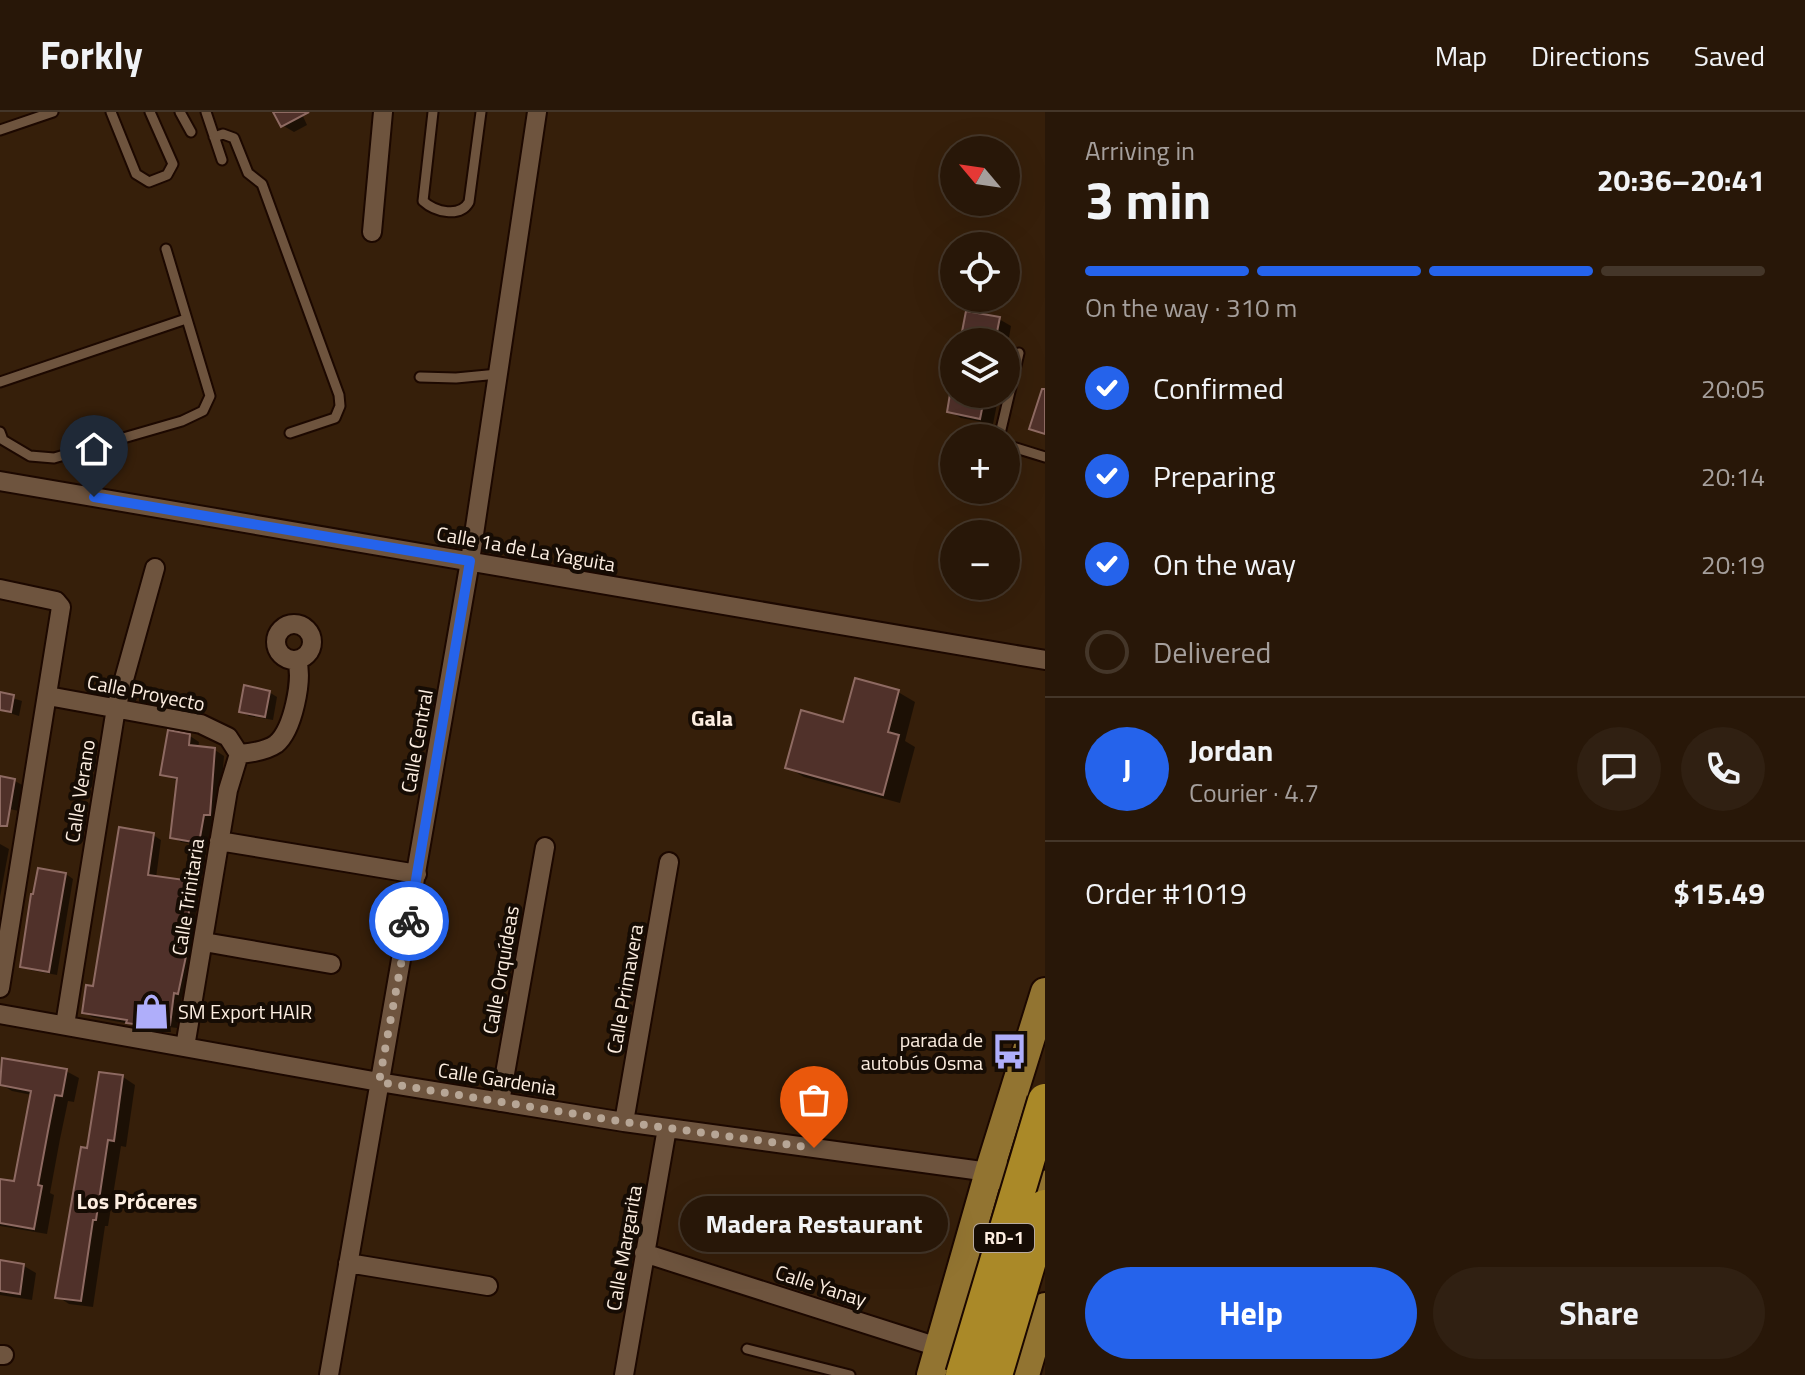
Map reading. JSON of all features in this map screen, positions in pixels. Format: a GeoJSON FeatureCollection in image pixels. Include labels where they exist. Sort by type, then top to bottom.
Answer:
{"type":"FeatureCollection","features":[{"type":"Feature","properties":{"kind":"highway","name":"RD-1"},"geometry":{"type":"LineString","coordinates":[[963,1375],[1045,1101]]}},
{"type":"Feature","properties":{"kind":"highway","name":"RD-1"},"geometry":{"type":"LineString","coordinates":[[995,1375],[1045,1207]]}},
{"type":"Feature","properties":{"kind":"main road"},"geometry":{"type":"LineString","coordinates":[[931,1375],[1045,992]]}},
{"type":"Feature","properties":{"kind":"main road"},"geometry":{"type":"LineString","coordinates":[[1024,1060],[1026,1107],[1034,1120],[1045,1126]]}},
{"type":"Feature","properties":{"kind":"main road"},"geometry":{"type":"LineString","coordinates":[[989,1172],[1024,1149],[1045,1149]]}},
{"type":"Feature","properties":{"kind":"main road"},"geometry":{"type":"LineString","coordinates":[[989,1172],[1045,1185]]}},
{"type":"Feature","properties":{"kind":"main road"},"geometry":{"type":"LineString","coordinates":[[968,1247],[990,1218],[1007,1204],[1032,1210],[1045,1220]]}},
{"type":"Feature","properties":{"kind":"main road"},"geometry":{"type":"LineString","coordinates":[[1025,1375],[1045,1307]]}},
{"type":"Feature","properties":{"kind":"street"},"geometry":{"type":"LineString","coordinates":[[372,232],[383,112]]}},
{"type":"Feature","properties":{"kind":"street","name":"Calle Central"},"geometry":{"type":"LineString","coordinates":[[329,1375],[470,561],[537,112]]}},
{"type":"Feature","properties":{"kind":"street","name":"Calle 1a de La Yaguita"},"geometry":{"type":"LineString","coordinates":[[0,481],[1045,660]]}},
{"type":"Feature","properties":{"kind":"street","name":"Calle Verano"},"geometry":{"type":"LineString","coordinates":[[65,1025],[116,708],[155,568]]}},
{"type":"Feature","properties":{"kind":"street"},"geometry":{"type":"LineString","coordinates":[[0,589],[56,601],[61,607],[0,988]]}},
{"type":"Feature","properties":{"kind":"street"},"geometry":{"type":"LineString","coordinates":[[239,754],[274,745],[286,733],[301,675],[297,660]]}},
{"type":"Feature","properties":{"kind":"street","name":"Calle Proyecto"},"geometry":{"type":"LineString","coordinates":[[48,696],[201,724],[228,737],[239,754]]}},
{"type":"Feature","properties":{"kind":"street","name":"Calle Trinitaria"},"geometry":{"type":"LineString","coordinates":[[185,1047],[228,790],[239,754]]}},
{"type":"Feature","properties":{"kind":"street"},"geometry":{"type":"LineString","coordinates":[[219,841],[417,874]]}},
{"type":"Feature","properties":{"kind":"street","name":"Calle Orquídeas"},"geometry":{"type":"LineString","coordinates":[[500,1102],[545,847]]}},
{"type":"Feature","properties":{"kind":"street","name":"Calle Primavera"},"geometry":{"type":"LineString","coordinates":[[624,1122],[669,862]]}},
{"type":"Feature","properties":{"kind":"street"},"geometry":{"type":"LineString","coordinates":[[204,942],[331,964]]}},
{"type":"Feature","properties":{"kind":"street","name":"Calle Gardenia"},"geometry":{"type":"LineString","coordinates":[[0,1014],[624,1122],[989,1172]]}},
{"type":"Feature","properties":{"kind":"street","name":"Calle Margarita"},"geometry":{"type":"LineString","coordinates":[[624,1375],[667,1128]]}},
{"type":"Feature","properties":{"kind":"street","name":"Calle Yanay"},"geometry":{"type":"LineString","coordinates":[[644,1253],[938,1347]]}},
{"type":"Feature","properties":{"kind":"street"},"geometry":{"type":"LineString","coordinates":[[348,1263],[488,1286]]}},
{"type":"Feature","properties":{"kind":"lane"},"geometry":{"type":"LineString","coordinates":[[0,130],[53,112]]}},
{"type":"Feature","properties":{"kind":"lane"},"geometry":{"type":"LineString","coordinates":[[111,112],[136,174],[149,182],[167,175],[173,164],[150,112]]}},
{"type":"Feature","properties":{"kind":"lane"},"geometry":{"type":"LineString","coordinates":[[180,112],[191,132]]}},
{"type":"Feature","properties":{"kind":"lane"},"geometry":{"type":"LineString","coordinates":[[206,112],[222,160]]}},
{"type":"Feature","properties":{"kind":"lane"},"geometry":{"type":"LineString","coordinates":[[433,112],[423,201],[429,207],[458,213],[469,202],[481,112]]}},
{"type":"Feature","properties":{"kind":"lane"},"geometry":{"type":"LineString","coordinates":[[214,137],[223,134],[234,138],[248,173],[262,184],[339,395],[340,406],[335,418],[290,433]]}},
{"type":"Feature","properties":{"kind":"lane"},"geometry":{"type":"LineString","coordinates":[[0,432],[3,440],[30,456],[54,458],[182,421],[203,411],[210,396],[166,249]]}},
{"type":"Feature","properties":{"kind":"lane"},"geometry":{"type":"LineString","coordinates":[[0,382],[186,319]]}},
{"type":"Feature","properties":{"kind":"lane"},"geometry":{"type":"LineString","coordinates":[[420,377],[498,374]]}},
{"type":"Feature","properties":{"kind":"lane"},"geometry":{"type":"LineString","coordinates":[[1020,449],[1045,457]]}},
{"type":"Feature","properties":{"kind":"lane"},"geometry":{"type":"LineString","coordinates":[[747,1349],[850,1375]]}},
{"type":"Feature","properties":{"kind":"building"},"geometry":{"type":"Polygon","coordinates":[[[273,112],[309,112],[281,127],[273,112]]]}},
{"type":"Feature","properties":{"kind":"building"},"geometry":{"type":"Polygon","coordinates":[[[966,312],[1000,317],[998,328],[963,328],[966,312]]]}},
{"type":"Feature","properties":{"kind":"building"},"geometry":{"type":"Polygon","coordinates":[[[1042,389],[1045,389],[1045,434],[1029,429],[1042,389]]]}},
{"type":"Feature","properties":{"kind":"building"},"geometry":{"type":"Polygon","coordinates":[[[948,408],[982,408],[980,419],[947,412],[948,408]]]}},
{"type":"Feature","properties":{"kind":"building"},"geometry":{"type":"Polygon","coordinates":[[[855,678],[899,690],[888,732],[899,735],[883,795],[785,768],[801,710],[843,722],[855,678]]]}},
{"type":"Feature","properties":{"kind":"building"},"geometry":{"type":"Polygon","coordinates":[[[244,685],[270,691],[265,717],[239,712],[244,685]]]}},
{"type":"Feature","properties":{"kind":"building"},"geometry":{"type":"Polygon","coordinates":[[[0,692],[14,695],[11,712],[0,710],[0,692]]]}},
{"type":"Feature","properties":{"kind":"building"},"geometry":{"type":"Polygon","coordinates":[[[168,730],[190,734],[189,745],[215,748],[210,815],[204,815],[199,843],[170,838],[177,778],[160,775],[168,730]]]}},
{"type":"Feature","properties":{"kind":"building"},"geometry":{"type":"Polygon","coordinates":[[[0,776],[15,779],[7,826],[0,826],[0,776]]]}},
{"type":"Feature","properties":{"kind":"building"},"geometry":{"type":"Polygon","coordinates":[[[119,827],[154,833],[148,875],[192,881],[186,941],[189,942],[178,994],[174,993],[170,1025],[142,1021],[141,1025],[126,1023],[127,1020],[82,1013],[86,985],[93,986],[119,827]]]}},
{"type":"Feature","properties":{"kind":"building"},"geometry":{"type":"Polygon","coordinates":[[[38,868],[66,873],[49,972],[20,967],[38,868]]]}},
{"type":"Feature","properties":{"kind":"building"},"geometry":{"type":"Polygon","coordinates":[[[2,1058],[67,1069],[62,1096],[55,1095],[38,1185],[42,1186],[34,1229],[0,1223],[0,1179],[14,1181],[31,1091],[0,1085],[2,1058]]]}},
{"type":"Feature","properties":{"kind":"building"},"geometry":{"type":"Polygon","coordinates":[[[99,1072],[123,1075],[114,1141],[108,1140],[81,1301],[55,1298],[81,1147],[87,1148],[99,1072]]]}},
{"type":"Feature","properties":{"kind":"building"},"geometry":{"type":"Polygon","coordinates":[[[0,1260],[24,1264],[20,1294],[0,1291],[0,1260]]]}},
{"type":"Feature","properties":{"kind":"way so far"},"geometry":{"type":"LineString","coordinates":[[409,921],[379,1082],[624,1122],[814,1148]]}},
{"type":"Feature","properties":{"kind":"place","name":"SM Export HAIR"},"geometry":{"type":"Point","coordinates":[152,1012]}},
{"type":"Feature","properties":{"kind":"place","name":"parada de autobús Osma"},"geometry":{"type":"Point","coordinates":[1009,1052]}},
{"type":"Feature","properties":{"kind":"place","name":"Madera Restaurant"},"geometry":{"type":"Point","coordinates":[814,1148]}},
{"type":"Feature","properties":{"kind":"district","name":"Gala"},"geometry":{"type":"Point","coordinates":[712,718]}},
{"type":"Feature","properties":{"kind":"district","name":"Los Próceres"},"geometry":{"type":"Point","coordinates":[137,1201]}},
{"type":"Feature","properties":{"kind":"route"},"geometry":{"type":"LineString","coordinates":[[94,497],[470,561],[409,921]]}}]}
